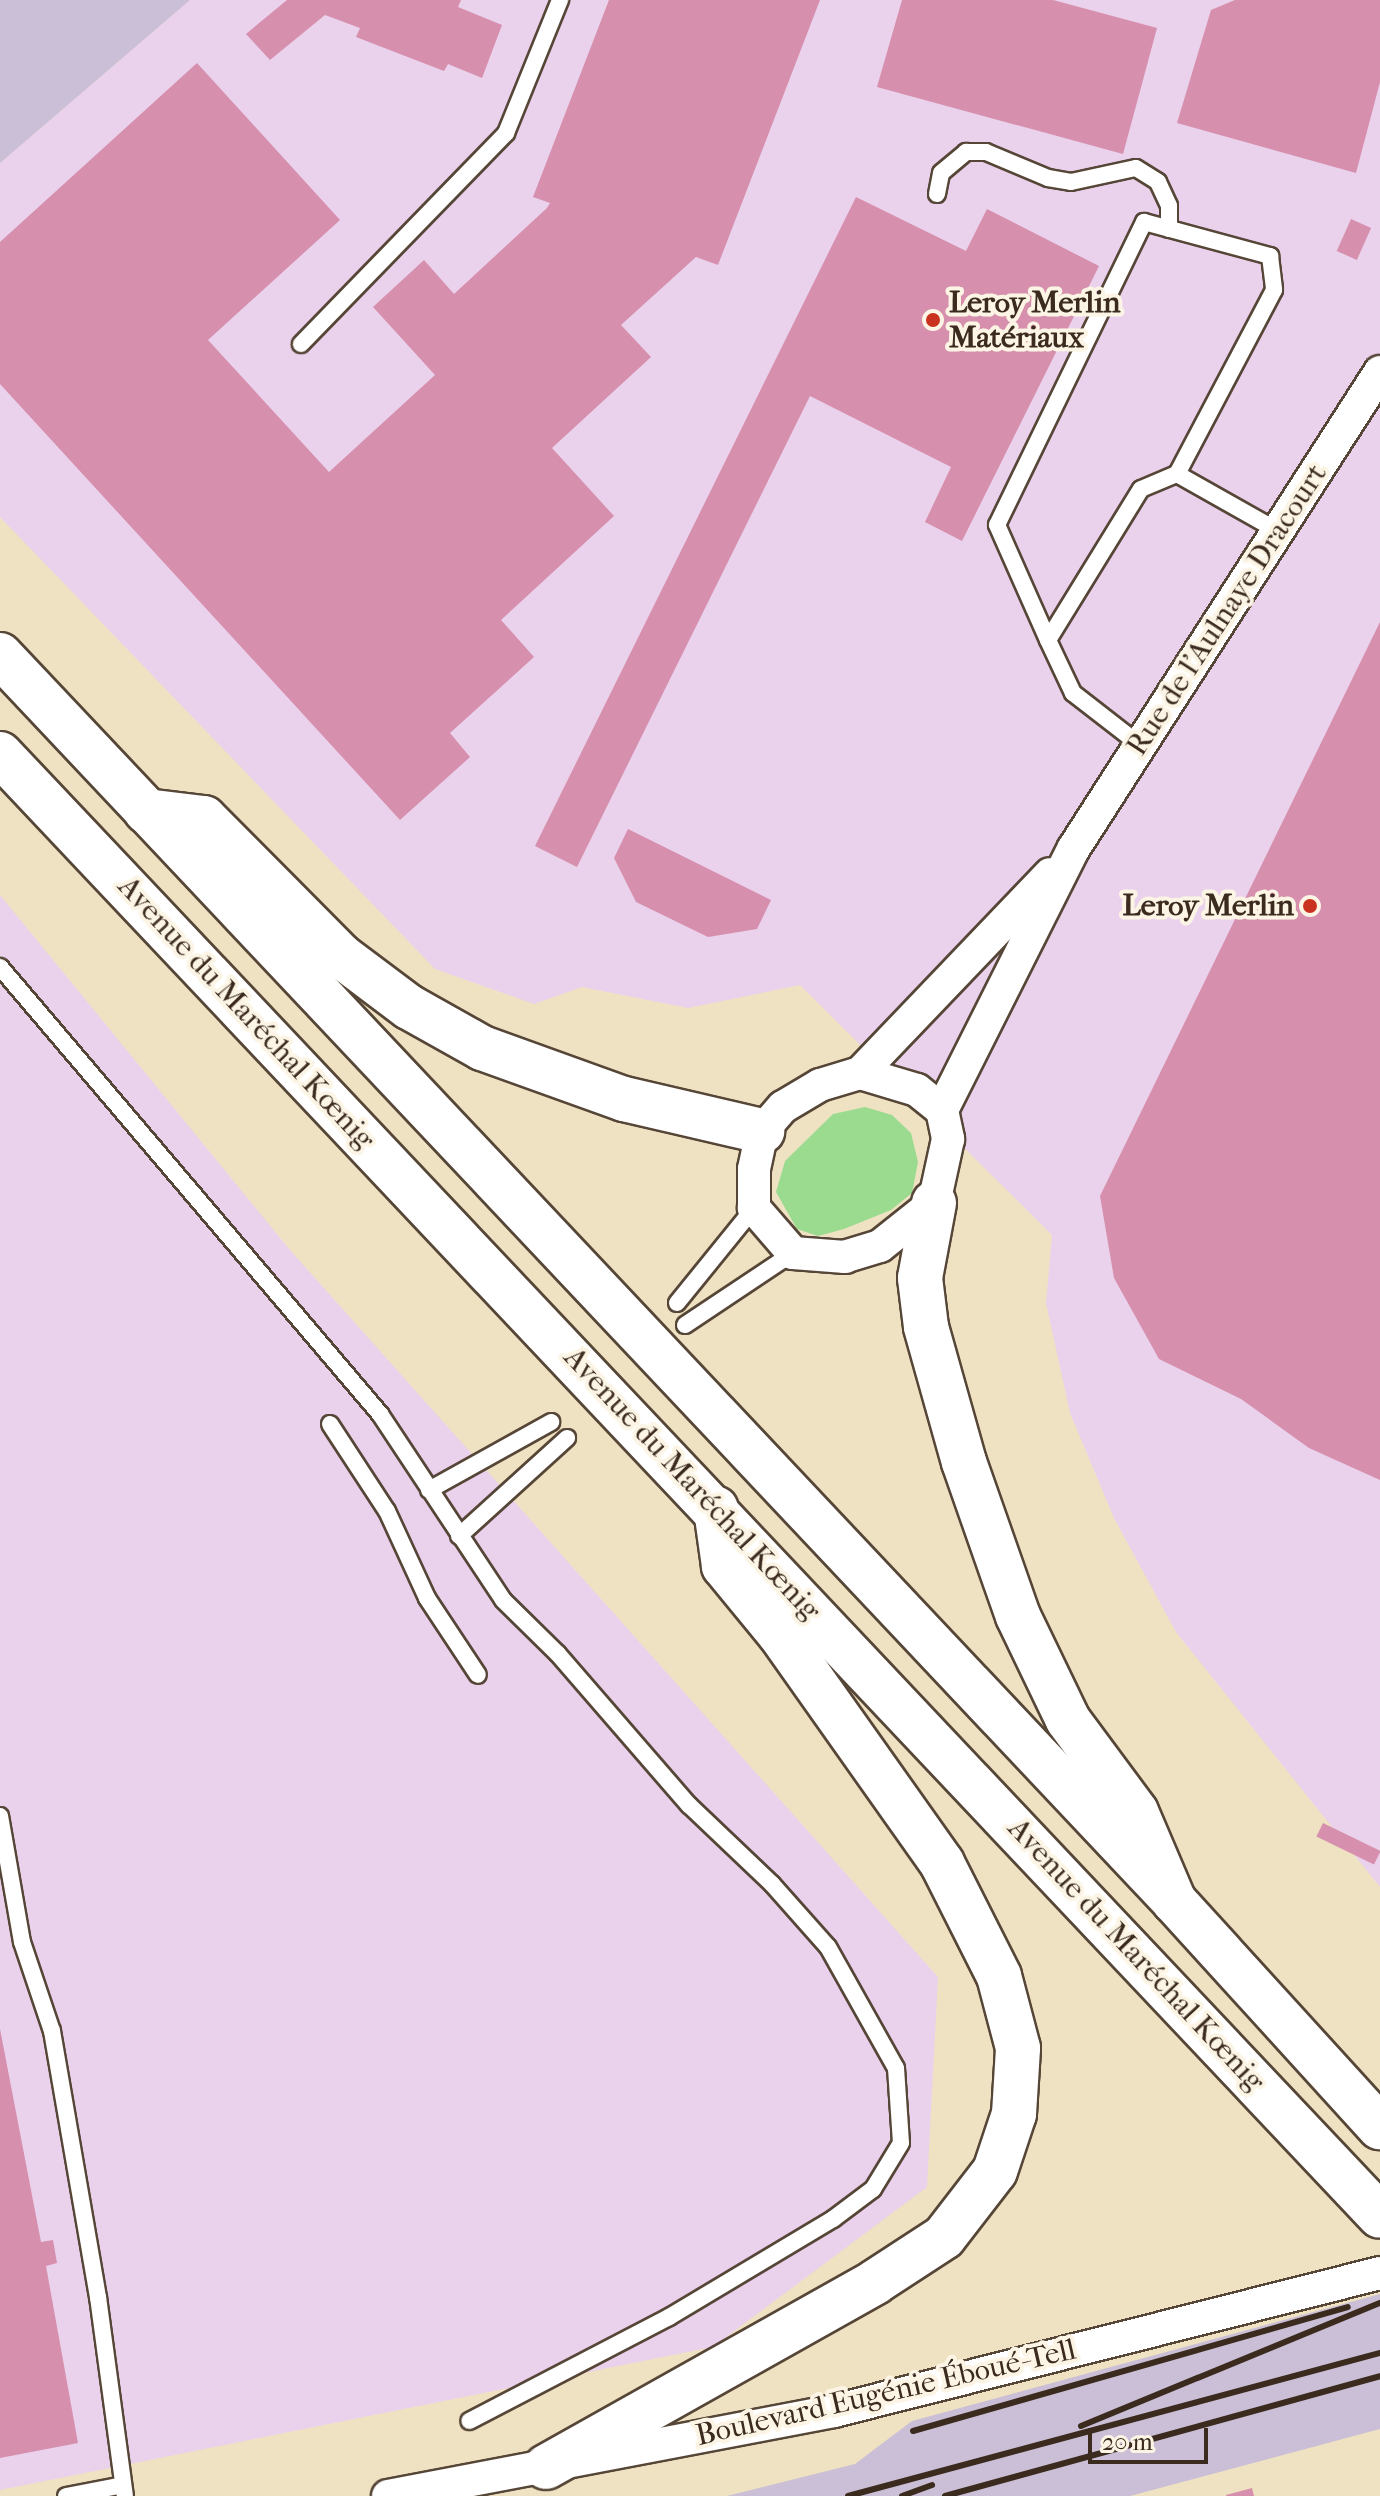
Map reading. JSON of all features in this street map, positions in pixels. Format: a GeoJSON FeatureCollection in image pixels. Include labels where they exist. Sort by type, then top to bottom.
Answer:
{"type":"FeatureCollection","features":[{"type":"Feature","properties":{"kind":"main road"},"geometry":{"type":"LineString","coordinates":[[0,655],[1174,1901],[1380,2127]]}},
{"type":"Feature","properties":{"kind":"main road","name":"Avenue du Maréchal Kœnig"},"geometry":{"type":"LineString","coordinates":[[0,754],[716,1509],[1380,2216]]}},
{"type":"Feature","properties":{"kind":"main road"},"geometry":{"type":"LineString","coordinates":[[146,811],[204,818],[341,956],[409,1007],[482,1048],[624,1099],[762,1131]]}},
{"type":"Feature","properties":{"kind":"main road"},"geometry":{"type":"LineString","coordinates":[[934,1203],[920,1278],[926,1327],[969,1476],[1018,1616],[1068,1720],[1136,1812],[1174,1901]]}},
{"type":"Feature","properties":{"kind":"main road"},"geometry":{"type":"LineString","coordinates":[[546,2467],[875,2282],[944,2237],[995,2171],[1014,2114],[1018,2048],[992,1962],[942,1863],[779,1633],[724,1566],[716,1509]]}},
{"type":"Feature","properties":{"kind":"street","name":"Rue de l'Aulnaye Dracourt"},"geometry":{"type":"LineString","coordinates":[[942,1110],[1074,848],[1280,532],[1380,372]]}},
{"type":"Feature","properties":{"kind":"street","name":"Rue de l'Aulnaye Dracourt"},"geometry":{"type":"LineString","coordinates":[[860,1073],[1074,848]]}},
{"type":"Feature","properties":{"kind":"street"},"geometry":{"type":"LineString","coordinates":[[860,1073],[917,1090],[942,1110],[948,1139],[934,1203],[880,1246],[845,1257],[793,1253],[754,1208],[762,1131],[783,1107],[820,1085],[860,1073]]}},
{"type":"Feature","properties":{"kind":"street","name":"Boulevard Eugénie Éboué-Tell"},"geometry":{"type":"LineString","coordinates":[[388,2496],[834,2411],[1380,2273]]}},
{"type":"Feature","properties":{"kind":"lane"},"geometry":{"type":"LineString","coordinates":[[301,344],[506,133],[560,0]]}},
{"type":"Feature","properties":{"kind":"lane"},"geometry":{"type":"LineString","coordinates":[[937,194],[941,173],[966,152],[986,152],[1048,178],[1071,182],[1136,168],[1158,182],[1169,206],[1169,229]]}},
{"type":"Feature","properties":{"kind":"lane"},"geometry":{"type":"LineString","coordinates":[[1048,640],[1141,489],[1177,474],[1274,290],[1270,256],[1144,222],[997,525],[1048,640],[1073,693],[1140,745]]}},
{"type":"Feature","properties":{"kind":"lane"},"geometry":{"type":"LineString","coordinates":[[1177,474],[1280,532]]}},
{"type":"Feature","properties":{"kind":"lane"},"geometry":{"type":"LineString","coordinates":[[0,967],[380,1414],[503,1600],[558,1654],[689,1805],[772,1884],[828,1947],[896,2068],[901,2143],[873,2189],[833,2219],[669,2317],[469,2421]]}},
{"type":"Feature","properties":{"kind":"lane"},"geometry":{"type":"LineString","coordinates":[[677,1303],[754,1208]]}},
{"type":"Feature","properties":{"kind":"lane"},"geometry":{"type":"LineString","coordinates":[[685,1325],[793,1253]]}},
{"type":"Feature","properties":{"kind":"lane"},"geometry":{"type":"LineString","coordinates":[[429,1490],[551,1422]]}},
{"type":"Feature","properties":{"kind":"lane"},"geometry":{"type":"LineString","coordinates":[[330,1424],[387,1511],[427,1598],[478,1675]]}},
{"type":"Feature","properties":{"kind":"lane"},"geometry":{"type":"LineString","coordinates":[[459,1536],[567,1438]]}},
{"type":"Feature","properties":{"kind":"lane"},"geometry":{"type":"LineString","coordinates":[[0,1816],[22,1942],[52,2031],[98,2297],[124,2490],[66,2496]]}},
{"type":"Feature","properties":{"kind":"shaded area"},"geometry":{"type":"Polygon","coordinates":[[[0,0],[190,0],[0,163],[0,0]]]}},
{"type":"Feature","properties":{"kind":"shaded area"},"geometry":{"type":"Polygon","coordinates":[[[190,0],[1380,0],[1380,1887],[1176,1632],[1114,1518],[1070,1413],[1046,1303],[1052,1235],[800,985],[688,1008],[582,987],[534,1004],[435,969],[0,517],[0,163],[190,0]]]}},
{"type":"Feature","properties":{"kind":"shaded area"},"geometry":{"type":"Polygon","coordinates":[[[0,895],[290,1250],[938,1977],[927,2187],[713,2347],[0,2490],[0,895]]]}},
{"type":"Feature","properties":{"kind":"shaded area"},"geometry":{"type":"Polygon","coordinates":[[[1380,2294],[1380,2429],[1130,2496],[727,2496],[855,2464],[912,2421],[1380,2294]]]}},
{"type":"Feature","properties":{"kind":"green space"},"geometry":{"type":"Polygon","coordinates":[[[865,1107],[892,1115],[911,1133],[918,1162],[912,1193],[891,1210],[844,1229],[818,1236],[797,1229],[776,1192],[785,1161],[833,1114],[865,1107]]]}},
{"type":"Feature","properties":{"kind":"building"},"geometry":{"type":"Polygon","coordinates":[[[287,0],[461,0],[458,7],[502,25],[482,78],[448,64],[444,71],[356,37],[360,28],[325,15],[270,60],[246,34],[287,0]]]}},
{"type":"Feature","properties":{"kind":"building"},"geometry":{"type":"Polygon","coordinates":[[[609,0],[820,0],[718,265],[696,257],[621,325],[651,357],[552,448],[614,516],[501,620],[534,657],[450,733],[470,757],[400,820],[0,384],[0,242],[197,63],[340,220],[208,340],[329,472],[435,375],[373,307],[424,260],[454,294],[550,203],[533,197],[609,0]]]}},
{"type":"Feature","properties":{"kind":"building"},"geometry":{"type":"Polygon","coordinates":[[[902,0],[1053,0],[1157,28],[1123,154],[877,87],[902,0]]]}},
{"type":"Feature","properties":{"kind":"building"},"geometry":{"type":"Polygon","coordinates":[[[1235,0],[1380,0],[1380,82],[1356,173],[1177,123],[1211,10],[1235,0]]]}},
{"type":"Feature","properties":{"kind":"building","name":"Leroy Merlin Matériaux"},"geometry":{"type":"Polygon","coordinates":[[[856,197],[966,251],[987,209],[1099,266],[962,541],[925,522],[951,467],[810,396],[577,867],[535,846],[856,197]]]}},
{"type":"Feature","properties":{"kind":"building"},"geometry":{"type":"Polygon","coordinates":[[[1351,219],[1371,228],[1357,260],[1337,251],[1351,219]]]}},
{"type":"Feature","properties":{"kind":"building","name":"Leroy Merlin"},"geometry":{"type":"Polygon","coordinates":[[[1380,622],[1380,1480],[1309,1448],[1241,1399],[1159,1359],[1114,1278],[1100,1196],[1380,622]]]}},
{"type":"Feature","properties":{"kind":"building"},"geometry":{"type":"Polygon","coordinates":[[[628,829],[771,900],[757,929],[708,937],[636,902],[614,858],[628,829]]]}},
{"type":"Feature","properties":{"kind":"building"},"geometry":{"type":"Polygon","coordinates":[[[1323,1823],[1380,1851],[1374,1865],[1316,1836],[1323,1823]]]}},
{"type":"Feature","properties":{"kind":"building"},"geometry":{"type":"Polygon","coordinates":[[[0,2029],[41,2242],[53,2240],[57,2263],[46,2266],[78,2443],[0,2458],[0,2029]]]}},
{"type":"Feature","properties":{"kind":"building"},"geometry":{"type":"Polygon","coordinates":[[[1252,2488],[1254,2496],[1226,2496],[1226,2495],[1252,2488]]]}},
{"type":"Feature","properties":{"kind":"railway"},"geometry":{"type":"LineString","coordinates":[[1081,2426],[1380,2303]]}},
{"type":"Feature","properties":{"kind":"railway"},"geometry":{"type":"LineString","coordinates":[[913,2431],[1348,2307]]}},
{"type":"Feature","properties":{"kind":"railway"},"geometry":{"type":"LineString","coordinates":[[848,2496],[1380,2353]]}},
{"type":"Feature","properties":{"kind":"railway"},"geometry":{"type":"LineString","coordinates":[[945,2496],[1380,2376]]}},
{"type":"Feature","properties":{"kind":"railway"},"geometry":{"type":"LineString","coordinates":[[902,2496],[932,2485]]}},
{"type":"Feature","properties":{"kind":"place","name":"Leroy Merlin Matériaux"},"geometry":{"type":"Point","coordinates":[933,320]}},
{"type":"Feature","properties":{"kind":"place","name":"Leroy Merlin"},"geometry":{"type":"Point","coordinates":[1310,906]}}]}
